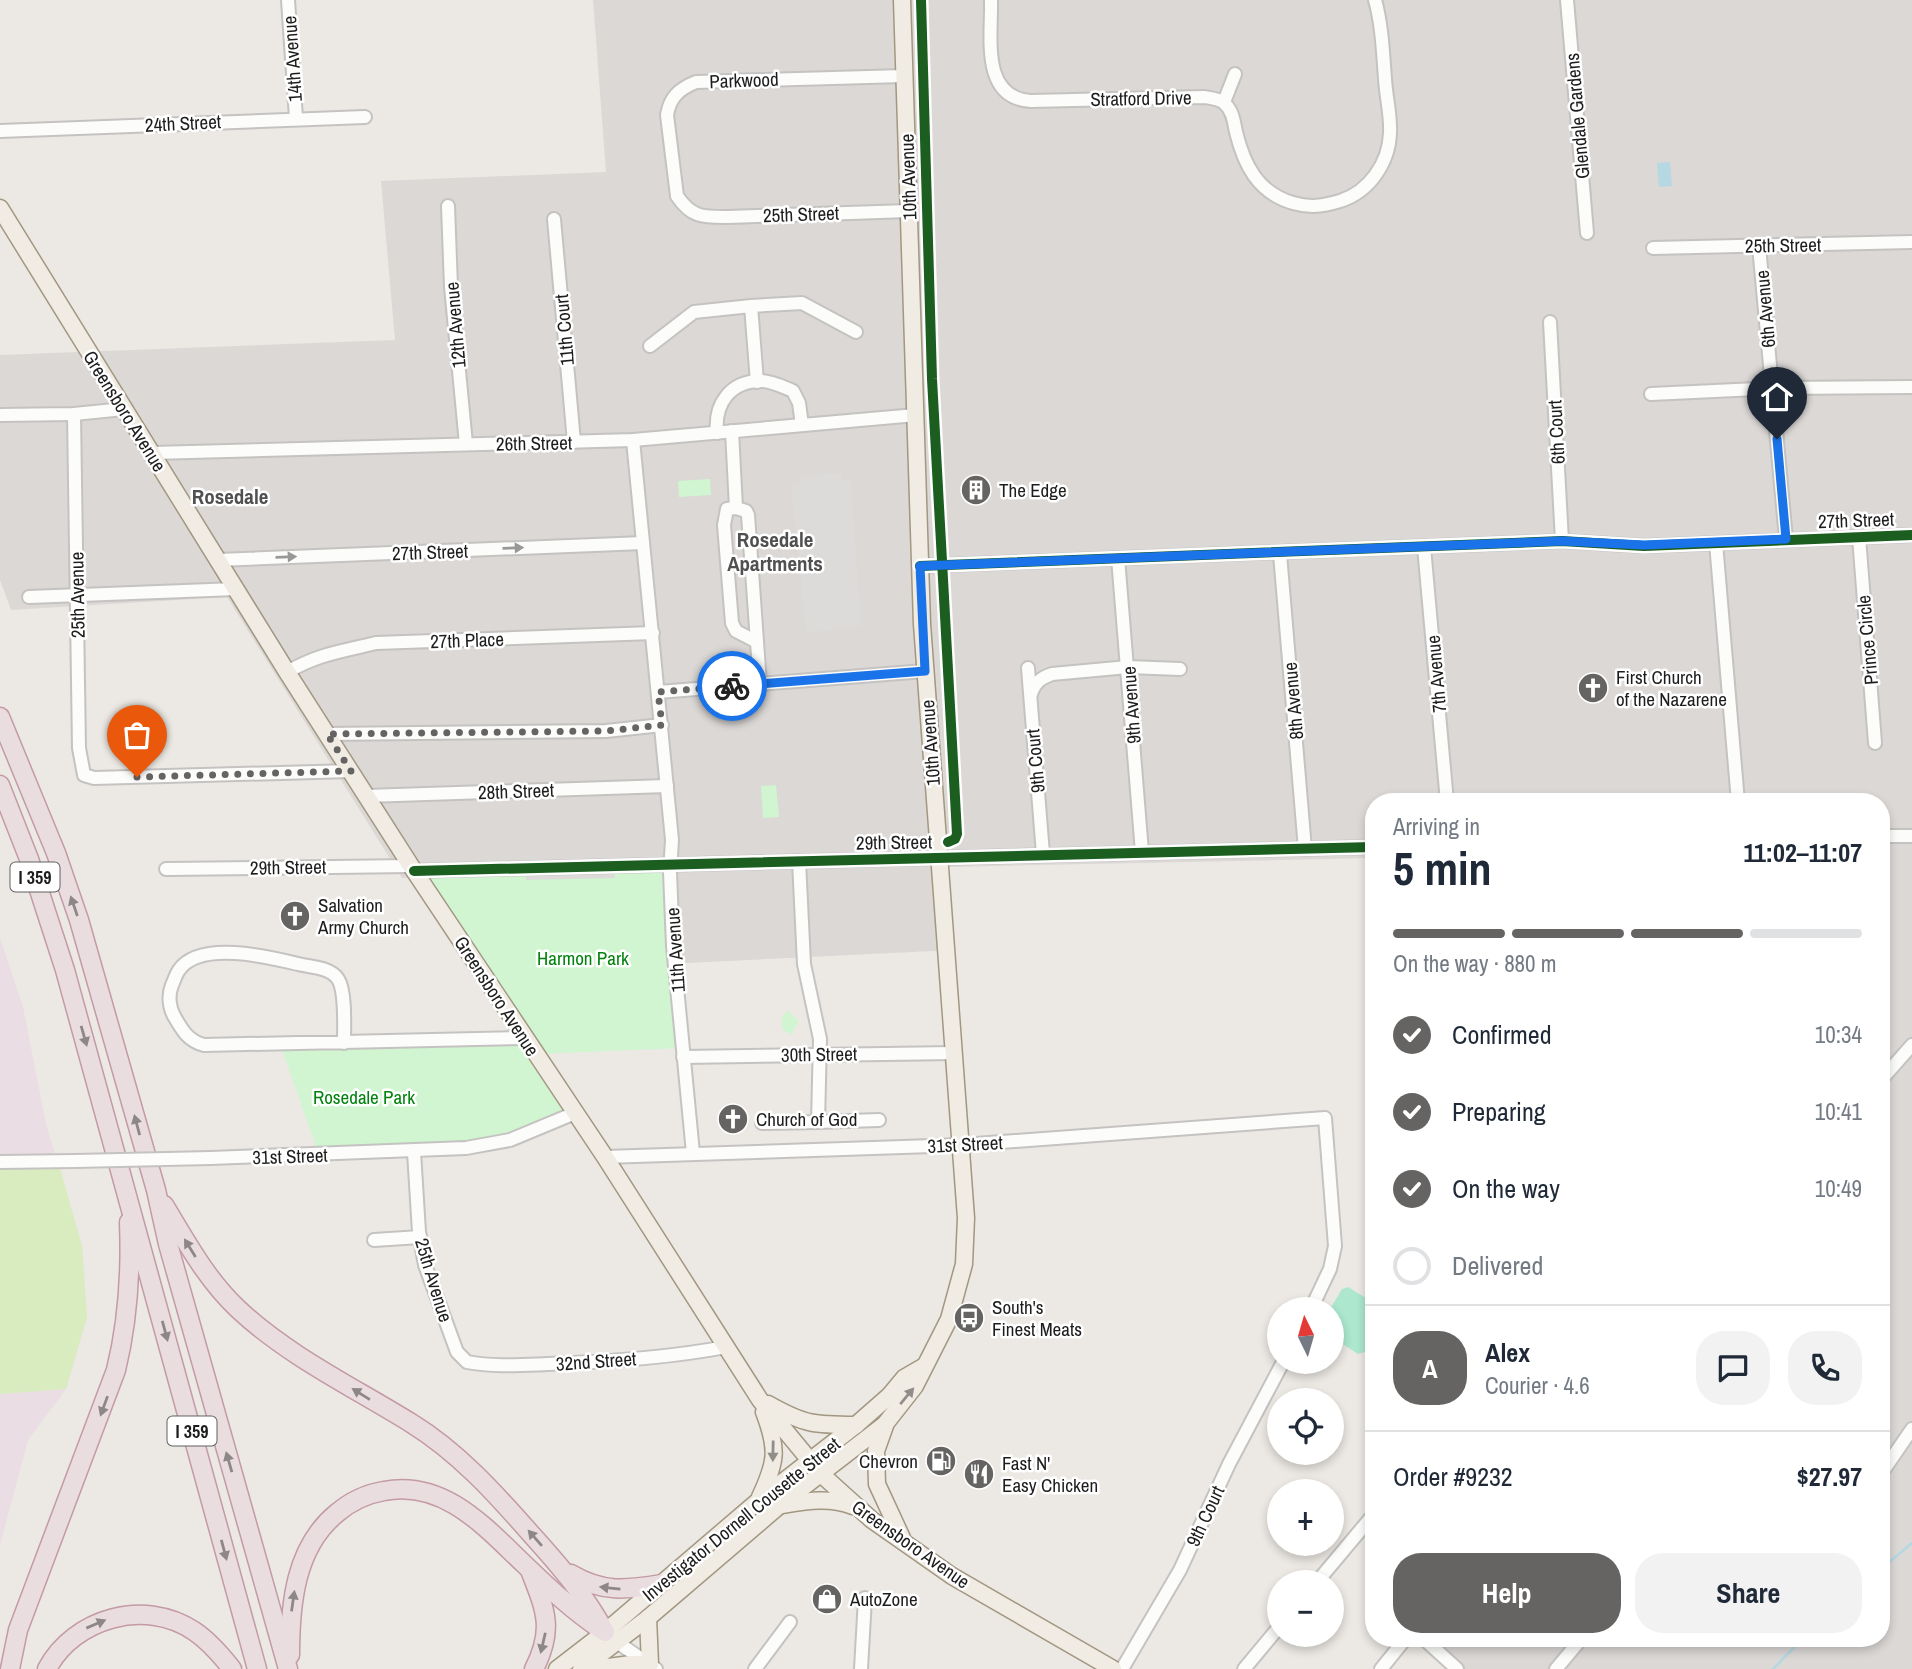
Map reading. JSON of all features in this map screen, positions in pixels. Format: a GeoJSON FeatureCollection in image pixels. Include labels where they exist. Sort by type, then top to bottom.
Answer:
{"type":"FeatureCollection","features":[{"type":"Feature","properties":{"kind":"highway","name":"I 359"},"geometry":{"type":"LineString","coordinates":[[0,718],[56,853],[79,920],[156,1190],[167,1244],[289,1669]]}},
{"type":"Feature","properties":{"kind":"highway","name":"I 359"},"geometry":{"type":"LineString","coordinates":[[0,785],[29,859],[65,970],[257,1669]]}},
{"type":"Feature","properties":{"kind":"highway"},"geometry":{"type":"LineString","coordinates":[[156,1190],[192,1252],[236,1307],[281,1343],[440,1443],[491,1490],[562,1569],[589,1602],[611,1637]]}},
{"type":"Feature","properties":{"kind":"highway"},"geometry":{"type":"LineString","coordinates":[[10,1669],[18,1630],[106,1403],[125,1335],[128,1300],[128,1194]]}},
{"type":"Feature","properties":{"kind":"highway"},"geometry":{"type":"LineString","coordinates":[[289,1669],[294,1592],[303,1559],[314,1538],[328,1520],[346,1505],[367,1494],[403,1489],[421,1490],[436,1495],[477,1519],[579,1615],[611,1637]]}},
{"type":"Feature","properties":{"kind":"highway"},"geometry":{"type":"LineString","coordinates":[[562,1569],[585,1583],[604,1589],[662,1584]]}},
{"type":"Feature","properties":{"kind":"highway"},"geometry":{"type":"LineString","coordinates":[[530,1570],[545,1610],[546,1634],[534,1669]]}},
{"type":"Feature","properties":{"kind":"highway"},"geometry":{"type":"LineString","coordinates":[[47,1669],[63,1647],[81,1631],[124,1615],[160,1617],[192,1629],[211,1644],[232,1669]]}},
{"type":"Feature","properties":{"kind":"main road","name":"10th Avenue"},"geometry":{"type":"LineString","coordinates":[[886,1423],[915,1386],[949,1319],[964,1264],[966,1218],[925,671],[902,0]]}},
{"type":"Feature","properties":{"kind":"main road","name":"Greensboro Avenue"},"geometry":{"type":"LineString","coordinates":[[1,213],[412,868],[604,1157],[760,1400],[809,1461],[857,1508],[905,1544],[979,1592],[1114,1669]]}},
{"type":"Feature","properties":{"kind":"main road","name":"Investigator Dornell Cousette Street"},"geometry":{"type":"LineString","coordinates":[[582,1669],[662,1584],[757,1502],[856,1425],[904,1378],[923,1367]]}},
{"type":"Feature","properties":{"kind":"main road"},"geometry":{"type":"LineString","coordinates":[[760,1400],[793,1418],[814,1425],[856,1425]]}},
{"type":"Feature","properties":{"kind":"main road"},"geometry":{"type":"LineString","coordinates":[[757,1502],[773,1470],[774,1437],[760,1400]]}},
{"type":"Feature","properties":{"kind":"main road","name":"Investigator Dornell Cousette Street"},"geometry":{"type":"LineString","coordinates":[[557,1669],[648,1618],[780,1505],[886,1423]]}},
{"type":"Feature","properties":{"kind":"main road"},"geometry":{"type":"LineString","coordinates":[[886,1423],[876,1451],[875,1472],[880,1495],[905,1544]]}},
{"type":"Feature","properties":{"kind":"main road"},"geometry":{"type":"LineString","coordinates":[[780,1505],[823,1500],[838,1501],[857,1508]]}},
{"type":"Feature","properties":{"kind":"main road"},"geometry":{"type":"LineString","coordinates":[[593,1669],[631,1664],[653,1667],[648,1618]]}},
{"type":"Feature","properties":{"kind":"street","name":"14th Avenue"},"geometry":{"type":"LineString","coordinates":[[288,0],[296,118]]}},
{"type":"Feature","properties":{"kind":"street","name":"Stratford Drive"},"geometry":{"type":"LineString","coordinates":[[991,0],[992,66],[995,77],[1000,88],[1019,100],[1204,97],[1224,102]]}},
{"type":"Feature","properties":{"kind":"street"},"geometry":{"type":"LineString","coordinates":[[1235,74],[1224,102],[1231,113],[1247,168],[1254,178],[1271,194],[1292,203],[1314,207],[1347,199],[1357,193],[1381,168],[1390,135],[1382,42],[1375,0]]}},
{"type":"Feature","properties":{"kind":"street","name":"Glendale Gardens"},"geometry":{"type":"LineString","coordinates":[[1567,0],[1587,233]]}},
{"type":"Feature","properties":{"kind":"street","name":"Parkwood"},"geometry":{"type":"LineString","coordinates":[[694,214],[677,196],[667,116],[669,104],[675,94],[685,86],[708,80],[904,76]]}},
{"type":"Feature","properties":{"kind":"street","name":"24th Street"},"geometry":{"type":"LineString","coordinates":[[0,131],[365,117]]}},
{"type":"Feature","properties":{"kind":"street","name":"12th Avenue"},"geometry":{"type":"LineString","coordinates":[[448,206],[451,287],[466,444]]}},
{"type":"Feature","properties":{"kind":"street","name":"25th Street"},"geometry":{"type":"LineString","coordinates":[[694,214],[728,217],[909,211]]}},
{"type":"Feature","properties":{"kind":"street","name":"11th Court"},"geometry":{"type":"LineString","coordinates":[[554,219],[574,442]]}},
{"type":"Feature","properties":{"kind":"street","name":"25th Street"},"geometry":{"type":"LineString","coordinates":[[1653,248],[1912,242]]}},
{"type":"Feature","properties":{"kind":"street","name":"6th Avenue"},"geometry":{"type":"LineString","coordinates":[[1759,246],[1786,539]]}},
{"type":"Feature","properties":{"kind":"street"},"geometry":{"type":"LineString","coordinates":[[650,346],[694,312],[751,306],[802,303],[856,332]]}},
{"type":"Feature","properties":{"kind":"street"},"geometry":{"type":"LineString","coordinates":[[751,306],[757,382]]}},
{"type":"Feature","properties":{"kind":"street","name":"6th Court"},"geometry":{"type":"LineString","coordinates":[[1550,322],[1562,541]]}},
{"type":"Feature","properties":{"kind":"street"},"geometry":{"type":"LineString","coordinates":[[717,433],[716,413],[726,394],[744,384],[757,382],[777,384],[793,391],[799,403],[802,425]]}},
{"type":"Feature","properties":{"kind":"street"},"geometry":{"type":"LineString","coordinates":[[1651,394],[1773,388],[1912,387]]}},
{"type":"Feature","properties":{"kind":"street"},"geometry":{"type":"LineString","coordinates":[[0,415],[74,414],[124,409]]}},
{"type":"Feature","properties":{"kind":"street","name":"25th Avenue"},"geometry":{"type":"LineString","coordinates":[[74,414],[79,748],[84,775],[94,778],[351,771]]}},
{"type":"Feature","properties":{"kind":"street","name":"26th Street"},"geometry":{"type":"LineString","coordinates":[[152,453],[633,440],[916,415]]}},
{"type":"Feature","properties":{"kind":"street"},"geometry":{"type":"LineString","coordinates":[[733,431],[736,508]]}},
{"type":"Feature","properties":{"kind":"street"},"geometry":{"type":"LineString","coordinates":[[327,734],[606,731],[662,725],[633,440]]}},
{"type":"Feature","properties":{"kind":"street"},"geometry":{"type":"LineString","coordinates":[[757,642],[736,631],[732,623],[724,525],[727,509],[736,508],[746,511],[748,515],[760,684]]}},
{"type":"Feature","properties":{"kind":"street","name":"27th Street"},"geometry":{"type":"LineString","coordinates":[[920,566],[1562,541],[1644,545],[1912,535]]}},
{"type":"Feature","properties":{"kind":"street","name":"Prince Circle"},"geometry":{"type":"LineString","coordinates":[[1859,537],[1875,743]]}},
{"type":"Feature","properties":{"kind":"street","name":"27th Street"},"geometry":{"type":"LineString","coordinates":[[218,560],[643,543]]}},
{"type":"Feature","properties":{"kind":"street"},"geometry":{"type":"LineString","coordinates":[[1716,543],[1737,793]]}},
{"type":"Feature","properties":{"kind":"street","name":"7th Avenue"},"geometry":{"type":"LineString","coordinates":[[1424,547],[1446,793]]}},
{"type":"Feature","properties":{"kind":"street","name":"8th Avenue"},"geometry":{"type":"LineString","coordinates":[[1280,554],[1306,849]]}},
{"type":"Feature","properties":{"kind":"street","name":"9th Avenue"},"geometry":{"type":"LineString","coordinates":[[1118,558],[1142,852]]}},
{"type":"Feature","properties":{"kind":"street"},"geometry":{"type":"LineString","coordinates":[[29,597],[236,589]]}},
{"type":"Feature","properties":{"kind":"street","name":"27th Place"},"geometry":{"type":"LineString","coordinates":[[287,672],[331,652],[376,643],[653,633]]}},
{"type":"Feature","properties":{"kind":"street"},"geometry":{"type":"LineString","coordinates":[[1030,698],[1033,687],[1041,678],[1052,674],[1128,667],[1180,669]]}},
{"type":"Feature","properties":{"kind":"street","name":"9th Court"},"geometry":{"type":"LineString","coordinates":[[1028,668],[1043,853]]}},
{"type":"Feature","properties":{"kind":"street"},"geometry":{"type":"LineString","coordinates":[[658,692],[925,671]]}},
{"type":"Feature","properties":{"kind":"street","name":"11th Avenue"},"geometry":{"type":"LineString","coordinates":[[662,725],[672,840],[673,946],[693,1153]]}},
{"type":"Feature","properties":{"kind":"street","name":"28th Street"},"geometry":{"type":"LineString","coordinates":[[366,796],[667,786]]}},
{"type":"Feature","properties":{"kind":"street"},"geometry":{"type":"LineString","coordinates":[[1890,836],[1912,836]]}},
{"type":"Feature","properties":{"kind":"street","name":"29th Street"},"geometry":{"type":"LineString","coordinates":[[166,869],[799,862],[1043,853],[1365,847]]}},
{"type":"Feature","properties":{"kind":"street"},"geometry":{"type":"LineString","coordinates":[[799,862],[804,964],[816,1011],[820,1054],[818,1122]]}},
{"type":"Feature","properties":{"kind":"street"},"geometry":{"type":"LineString","coordinates":[[344,1043],[341,991],[337,979],[328,971],[259,954],[211,955],[189,962],[180,969],[170,990],[172,1013],[192,1042],[215,1045],[344,1043],[525,1038]]}},
{"type":"Feature","properties":{"kind":"street"},"geometry":{"type":"LineString","coordinates":[[1890,1070],[1912,1045]]}},
{"type":"Feature","properties":{"kind":"street","name":"30th Street"},"geometry":{"type":"LineString","coordinates":[[683,1057],[955,1053]]}},
{"type":"Feature","properties":{"kind":"street","name":"31st Street"},"geometry":{"type":"LineString","coordinates":[[0,1162],[466,1149],[510,1140],[575,1113]]}},
{"type":"Feature","properties":{"kind":"street","name":"31st Street"},"geometry":{"type":"LineString","coordinates":[[604,1157],[962,1145],[1325,1118],[1335,1245],[1330,1269],[1317,1297]]}},
{"type":"Feature","properties":{"kind":"street"},"geometry":{"type":"LineString","coordinates":[[762,1123],[879,1120]]}},
{"type":"Feature","properties":{"kind":"street","name":"25th Avenue"},"geometry":{"type":"LineString","coordinates":[[414,1152],[420,1237],[425,1265],[457,1352],[467,1362]]}},
{"type":"Feature","properties":{"kind":"street"},"geometry":{"type":"LineString","coordinates":[[374,1240],[420,1237]]}},
{"type":"Feature","properties":{"kind":"street","name":"32nd Street"},"geometry":{"type":"LineString","coordinates":[[467,1362],[514,1365],[585,1363],[726,1347]]}},
{"type":"Feature","properties":{"kind":"street","name":"9th Court"},"geometry":{"type":"LineString","coordinates":[[1122,1669],[1180,1570],[1228,1464],[1277,1374]]}},
{"type":"Feature","properties":{"kind":"street"},"geometry":{"type":"LineString","coordinates":[[1890,1461],[1912,1429]]}},
{"type":"Feature","properties":{"kind":"street"},"geometry":{"type":"LineString","coordinates":[[1327,1570],[1365,1525]]}},
{"type":"Feature","properties":{"kind":"street"},"geometry":{"type":"LineString","coordinates":[[861,1669],[865,1598]]}},
{"type":"Feature","properties":{"kind":"street"},"geometry":{"type":"LineString","coordinates":[[755,1669],[790,1622]]}},
{"type":"Feature","properties":{"kind":"street"},"geometry":{"type":"LineString","coordinates":[[611,1637],[653,1667]]}},
{"type":"Feature","properties":{"kind":"street"},"geometry":{"type":"LineString","coordinates":[[1244,1669],[1267,1641]]}},
{"type":"Feature","properties":{"kind":"street"},"geometry":{"type":"LineString","coordinates":[[1381,1669],[1399,1647]]}},
{"type":"Feature","properties":{"kind":"street"},"geometry":{"type":"LineString","coordinates":[[1433,1647],[1457,1669]]}},
{"type":"Feature","properties":{"kind":"street"},"geometry":{"type":"LineString","coordinates":[[1556,1669],[1574,1647]]}},
{"type":"Feature","properties":{"kind":"shaded area"},"geometry":{"type":"Polygon","coordinates":[[[593,0],[1912,0],[1912,1669],[1458,1669],[1433,1647],[1890,1647],[1890,793],[1365,793],[1365,858],[948,867],[954,950],[667,964],[659,875],[402,878],[227,597],[11,610],[0,580],[0,355],[395,340],[381,181],[606,172],[593,0]]]}},
{"type":"Feature","properties":{"kind":"shaded area"},"geometry":{"type":"Polygon","coordinates":[[[842,473],[843,481],[851,480],[861,626],[806,633],[791,486],[800,484],[800,476],[842,473]]]}},
{"type":"Feature","properties":{"kind":"shaded area"},"geometry":{"type":"Polygon","coordinates":[[[613,866],[615,878],[526,880],[526,868],[613,866]]]}},
{"type":"Feature","properties":{"kind":"shaded area"},"geometry":{"type":"Polygon","coordinates":[[[0,938],[23,1007],[46,1124],[82,1246],[87,1317],[66,1389],[28,1440],[0,1545],[0,938]]]}},
{"type":"Feature","properties":{"kind":"green space"},"geometry":{"type":"Polygon","coordinates":[[[710,479],[711,495],[679,497],[678,481],[710,479]]]}},
{"type":"Feature","properties":{"kind":"green space"},"geometry":{"type":"Polygon","coordinates":[[[776,785],[779,817],[763,818],[761,786],[776,785]]]}},
{"type":"Feature","properties":{"kind":"green space"},"geometry":{"type":"Polygon","coordinates":[[[671,864],[682,1048],[536,1054],[575,1113],[510,1140],[319,1155],[280,1044],[524,1038],[414,871],[671,864]]]}},
{"type":"Feature","properties":{"kind":"green space"},"geometry":{"type":"Polygon","coordinates":[[[788,1011],[799,1021],[791,1035],[782,1029],[782,1016],[788,1011]]]}},
{"type":"Feature","properties":{"kind":"green space"},"geometry":{"type":"Polygon","coordinates":[[[0,1161],[58,1161],[82,1246],[87,1317],[66,1389],[0,1394],[0,1161]]]}},
{"type":"Feature","properties":{"kind":"green space"},"geometry":{"type":"Polygon","coordinates":[[[1348,1287],[1365,1297],[1365,1352],[1358,1354],[1344,1345],[1344,1297],[1337,1297],[1342,1289],[1348,1287]]]}},
{"type":"Feature","properties":{"kind":"water"},"geometry":{"type":"Polygon","coordinates":[[[1670,162],[1672,186],[1659,187],[1657,163],[1670,162]]]}},
{"type":"Feature","properties":{"kind":"waterway"},"geometry":{"type":"LineString","coordinates":[[1890,1561],[1912,1543]]}},
{"type":"Feature","properties":{"kind":"waterway"},"geometry":{"type":"LineString","coordinates":[[1773,1669],[1794,1647]]}},
{"type":"Feature","properties":{"kind":"cycle path"},"geometry":{"type":"LineString","coordinates":[[921,0],[932,379],[957,834],[955,839],[948,842]]}},
{"type":"Feature","properties":{"kind":"cycle path"},"geometry":{"type":"LineString","coordinates":[[920,566],[1562,541],[1644,546],[1912,535]]}},
{"type":"Feature","properties":{"kind":"cycle path"},"geometry":{"type":"LineString","coordinates":[[414,871],[1365,847]]}},
{"type":"Feature","properties":{"kind":"way so far"},"geometry":{"type":"LineString","coordinates":[[137,777],[351,771],[327,734],[606,731],[662,725],[658,692],[732,686]]}},
{"type":"Feature","properties":{"kind":"place","name":"The Edge"},"geometry":{"type":"Point","coordinates":[976,490]}},
{"type":"Feature","properties":{"kind":"place","name":"First Church of the Nazarene"},"geometry":{"type":"Point","coordinates":[1593,688]}},
{"type":"Feature","properties":{"kind":"place","name":"Salvation Army Church"},"geometry":{"type":"Point","coordinates":[295,916]}},
{"type":"Feature","properties":{"kind":"place","name":"Church of God"},"geometry":{"type":"Point","coordinates":[733,1119]}},
{"type":"Feature","properties":{"kind":"place","name":"South's Finest Meats"},"geometry":{"type":"Point","coordinates":[969,1318]}},
{"type":"Feature","properties":{"kind":"place","name":"Chevron"},"geometry":{"type":"Point","coordinates":[941,1461]}},
{"type":"Feature","properties":{"kind":"place","name":"Fast N' Easy Chicken"},"geometry":{"type":"Point","coordinates":[979,1474]}},
{"type":"Feature","properties":{"kind":"place","name":"AutoZone"},"geometry":{"type":"Point","coordinates":[827,1599]}},
{"type":"Feature","properties":{"kind":"district","name":"Rosedale"},"geometry":{"type":"Point","coordinates":[230,496]}},
{"type":"Feature","properties":{"kind":"district","name":"Rosedale Apartments"},"geometry":{"type":"Point","coordinates":[775,551]}},
{"type":"Feature","properties":{"kind":"route"},"geometry":{"type":"LineString","coordinates":[[732,686],[925,671],[920,566],[1562,541],[1644,545],[1786,539],[1777,439]]}},
{"type":"Feature","properties":{"kind":"park label","name":"Harmon Park"},"geometry":{"type":"Point","coordinates":[583,958]}},
{"type":"Feature","properties":{"kind":"park label","name":"Rosedale Park"},"geometry":{"type":"Point","coordinates":[364,1097]}}]}
